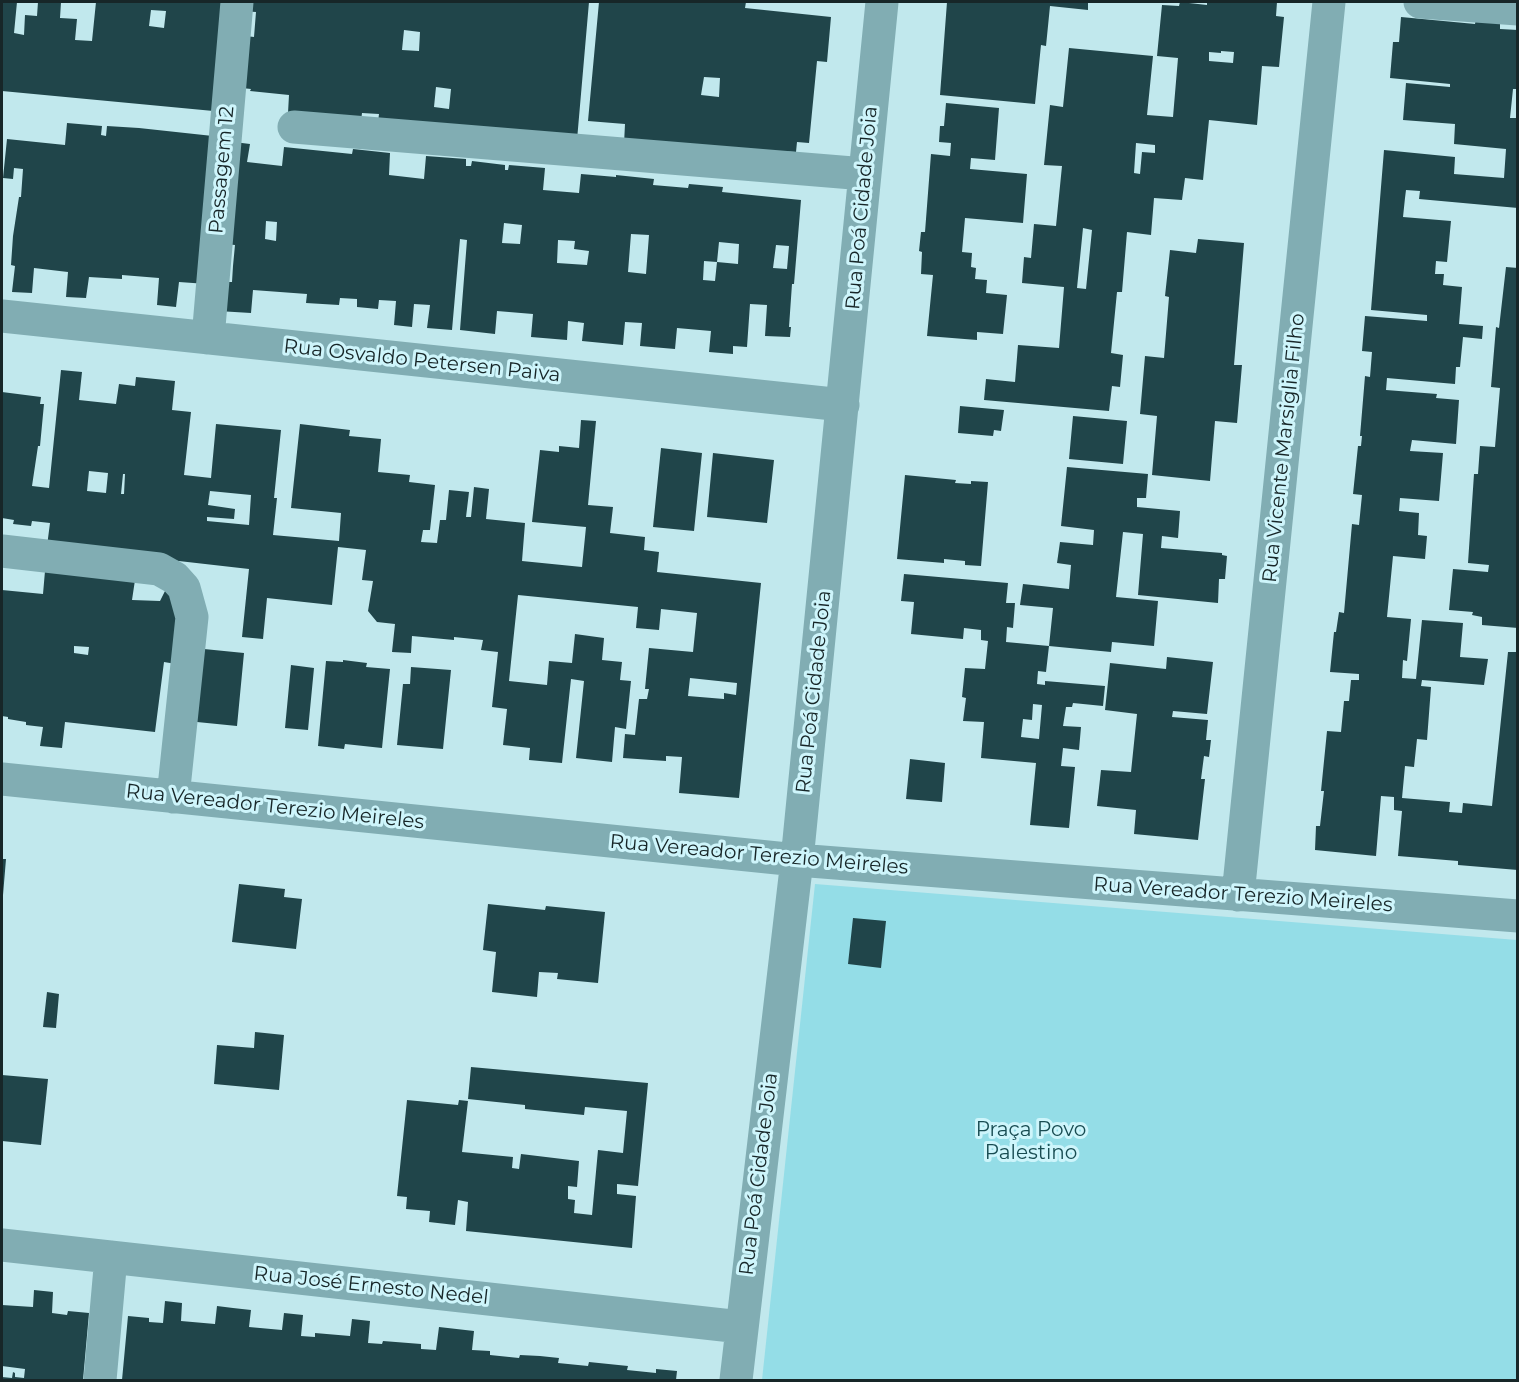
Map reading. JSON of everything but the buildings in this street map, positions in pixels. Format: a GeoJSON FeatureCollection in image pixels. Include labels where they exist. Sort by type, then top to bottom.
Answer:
{"type":"FeatureCollection","features":[{"type":"Feature","properties":{"kind":"street","name":"Passagem 12"},"geometry":{"type":"LineString","coordinates":[[208,338],[237,2]]}},
{"type":"Feature","properties":{"kind":"street","name":"Rua Poá Cidade Joia"},"geometry":{"type":"LineString","coordinates":[[736,1380],[797,860],[882,2]]}},
{"type":"Feature","properties":{"kind":"street","name":"Rua Vicente Marsiglia Filho"},"geometry":{"type":"LineString","coordinates":[[1238,895],[1329,2]]}},
{"type":"Feature","properties":{"kind":"street"},"geometry":{"type":"LineString","coordinates":[[1420,2],[1518,9]]}},
{"type":"Feature","properties":{"kind":"street"},"geometry":{"type":"LineString","coordinates":[[294,127],[865,174]]}},
{"type":"Feature","properties":{"kind":"street","name":"Rua Osvaldo Petersen Paiva"},"geometry":{"type":"LineString","coordinates":[[2,316],[843,405]]}},
{"type":"Feature","properties":{"kind":"street"},"geometry":{"type":"LineString","coordinates":[[2,551],[159,569],[175,578],[184,588],[192,617],[172,797]]}},
{"type":"Feature","properties":{"kind":"street","name":"Rua Vereador Terezio Meireles"},"geometry":{"type":"LineString","coordinates":[[2,779],[797,860],[1518,916]]}},
{"type":"Feature","properties":{"kind":"street","name":"Rua José Ernesto Nedel"},"geometry":{"type":"LineString","coordinates":[[2,1245],[741,1327]]}},
{"type":"Feature","properties":{"kind":"street"},"geometry":{"type":"LineString","coordinates":[[100,1380],[111,1257]]}},
{"type":"Feature","properties":{"kind":"green space","name":"Praça Povo Palestino"},"geometry":{"type":"Polygon","coordinates":[[[815,884],[1517,940],[1517,1380],[762,1380],[815,884]]]}}]}
